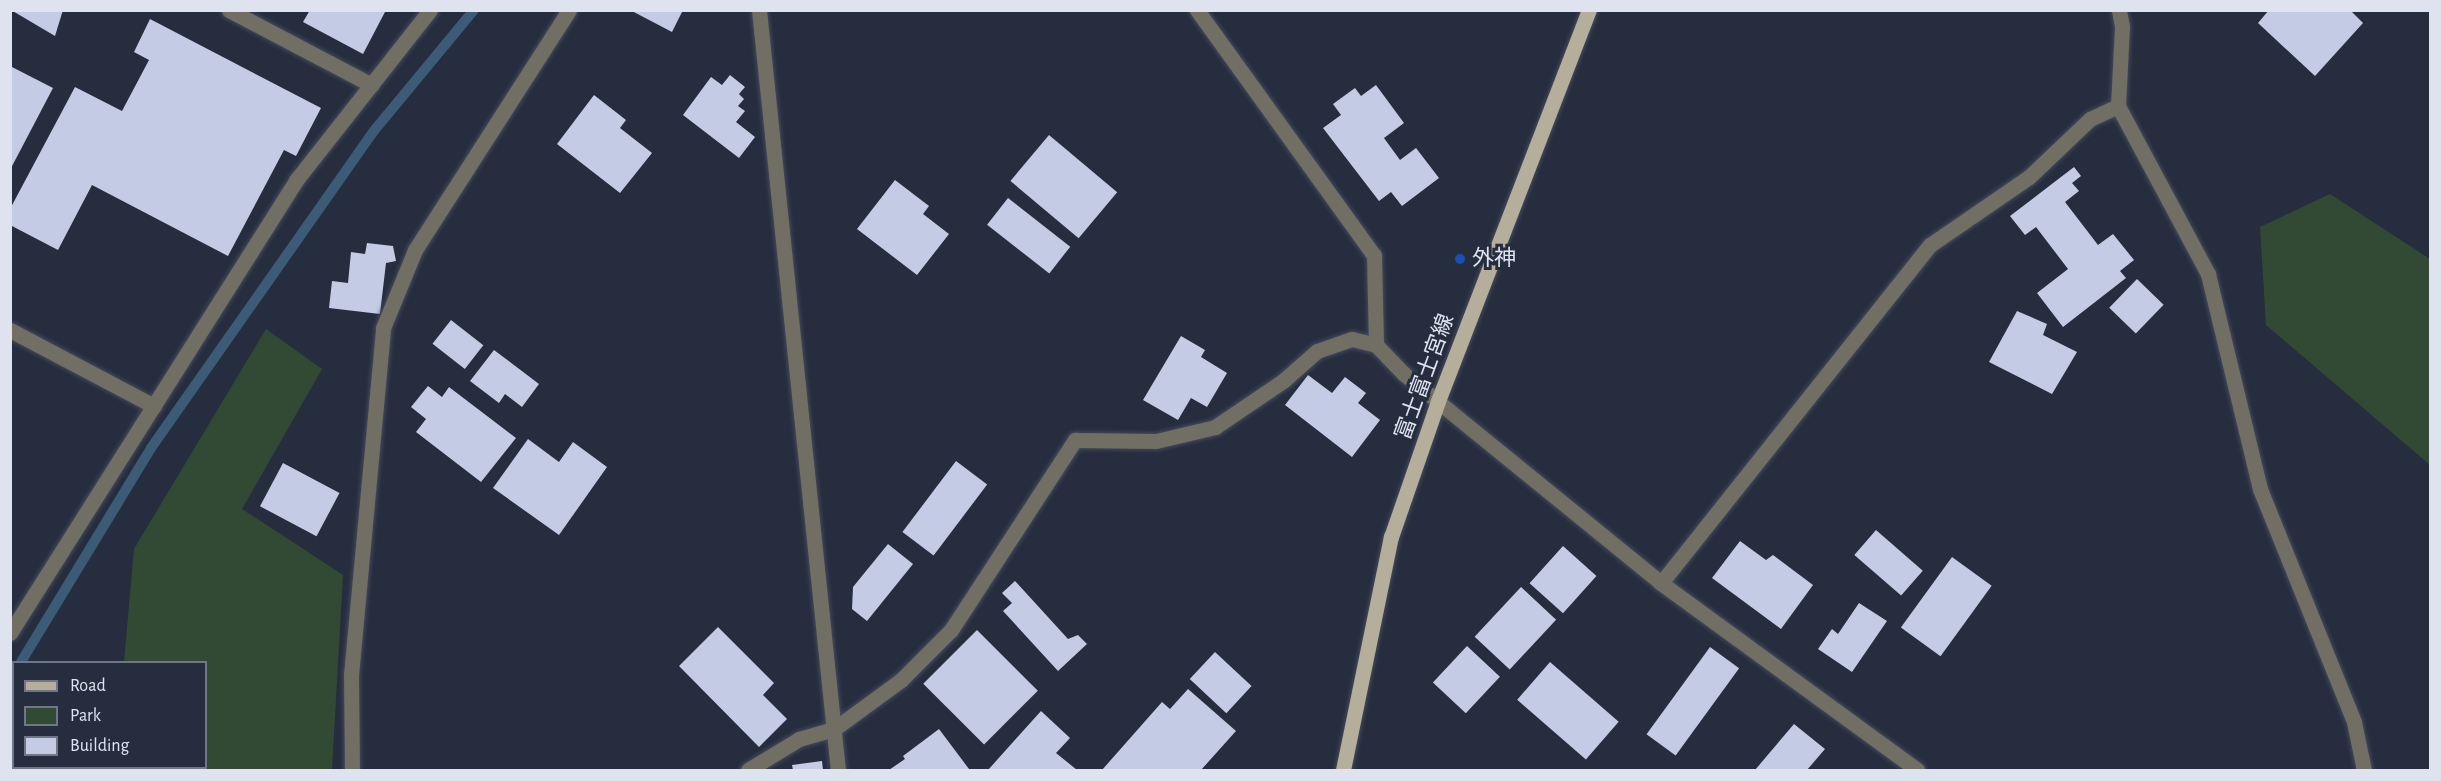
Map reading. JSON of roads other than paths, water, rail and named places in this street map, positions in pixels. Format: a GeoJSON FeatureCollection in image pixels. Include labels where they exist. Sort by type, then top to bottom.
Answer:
{"type":"FeatureCollection","features":[{"type":"Feature","properties":{"kind":"main road","name":"富士富士宮線"},"geometry":{"type":"LineString","coordinates":[[1343,771],[1391,537],[1438,401],[1589,10]]}},
{"type":"Feature","properties":{"kind":"street"},"geometry":{"type":"LineString","coordinates":[[229,10],[372,85]]}},
{"type":"Feature","properties":{"kind":"street"},"geometry":{"type":"LineString","coordinates":[[10,633],[297,179],[430,10]]}},
{"type":"Feature","properties":{"kind":"street"},"geometry":{"type":"LineString","coordinates":[[352,771],[351,675],[382,328],[415,250],[569,10]]}},
{"type":"Feature","properties":{"kind":"street"},"geometry":{"type":"LineString","coordinates":[[759,10],[838,771]]}},
{"type":"Feature","properties":{"kind":"street"},"geometry":{"type":"LineString","coordinates":[[1197,10],[1374,255],[1376,345]]}},
{"type":"Feature","properties":{"kind":"street"},"geometry":{"type":"LineString","coordinates":[[2119,10],[2122,26],[2118,106],[2208,273],[2260,489],[2354,722],[2364,771]]}},
{"type":"Feature","properties":{"kind":"street"},"geometry":{"type":"LineString","coordinates":[[1661,583],[1930,245],[2029,177],[2090,119],[2118,106]]}},
{"type":"Feature","properties":{"kind":"street"},"geometry":{"type":"LineString","coordinates":[[10,330],[154,406]]}},
{"type":"Feature","properties":{"kind":"street"},"geometry":{"type":"LineString","coordinates":[[748,771],[799,739],[834,729],[901,680],[951,630],[1075,440],[1156,441],[1215,427],[1283,381],[1317,351],[1352,339],[1376,345],[1404,374],[1661,583],[1917,771]]}},
{"type":"Feature","properties":{"kind":"waterway"},"geometry":{"type":"LineString","coordinates":[[22,661],[151,448],[373,132],[474,10]]}},
{"type":"Feature","properties":{"kind":"place","name":"外神"},"geometry":{"type":"Point","coordinates":[1460,259]}}]}
